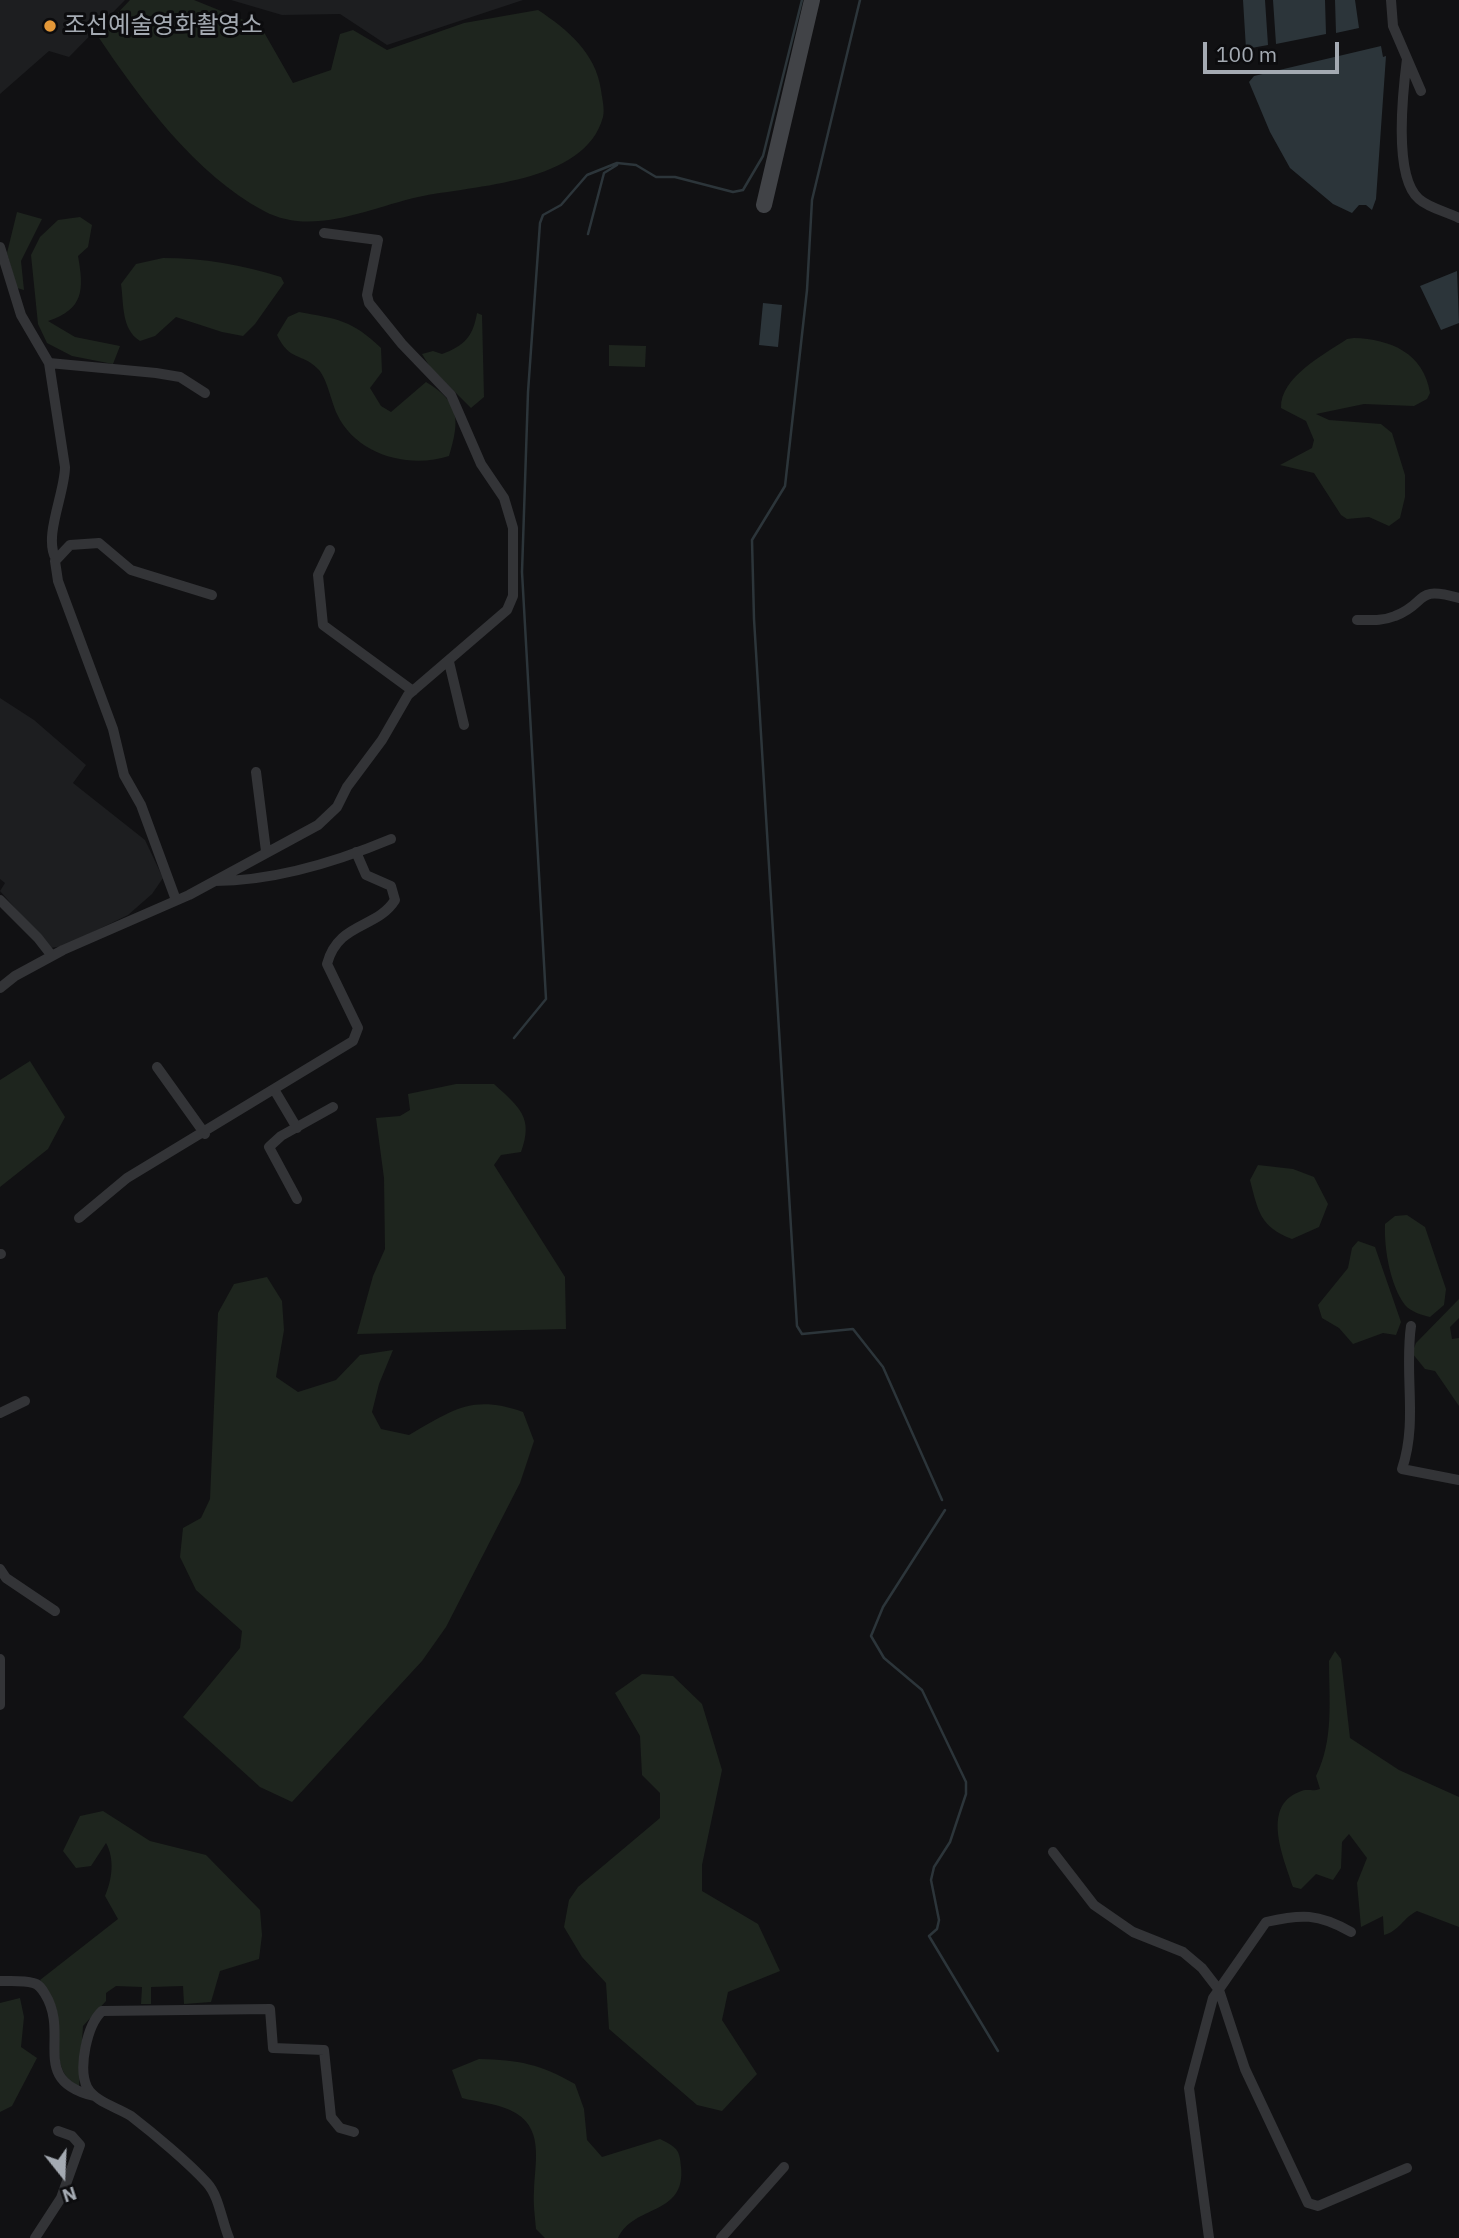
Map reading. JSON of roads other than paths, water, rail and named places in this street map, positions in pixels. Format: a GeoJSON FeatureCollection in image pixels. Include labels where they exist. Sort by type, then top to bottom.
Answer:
{"type":"FeatureCollection","features":[{"type":"Feature","properties":{"kind":"main road"},"geometry":{"type":"LineString","coordinates":[[764,205],[812,0]]}},
{"type":"Feature","properties":{"kind":"street"},"geometry":{"type":"LineString","coordinates":[[1391,0],[1393,26],[1421,90]]}},
{"type":"Feature","properties":{"kind":"street"},"geometry":{"type":"LineString","coordinates":[[1407,59],[1403,136],[1408,180],[1419,200],[1459,218]]}},
{"type":"Feature","properties":{"kind":"street"},"geometry":{"type":"LineString","coordinates":[[0,988],[52,956],[176,900],[301,835],[331,815],[346,787],[382,740],[399,706],[507,610],[513,596],[513,528],[510,513],[481,464],[451,395],[402,344],[369,303],[367,295],[378,240],[324,233]]}},
{"type":"Feature","properties":{"kind":"street"},"geometry":{"type":"LineString","coordinates":[[0,247],[21,314],[49,363],[65,467],[65,484],[50,540],[56,559],[58,580],[113,729],[124,775],[141,805],[176,900]]}},
{"type":"Feature","properties":{"kind":"street"},"geometry":{"type":"LineString","coordinates":[[49,363],[180,377],[205,393]]}},
{"type":"Feature","properties":{"kind":"street"},"geometry":{"type":"LineString","coordinates":[[56,559],[70,545],[99,543],[131,570],[212,595]]}},
{"type":"Feature","properties":{"kind":"street"},"geometry":{"type":"LineString","coordinates":[[330,550],[318,575],[323,625],[413,691]]}},
{"type":"Feature","properties":{"kind":"street"},"geometry":{"type":"LineString","coordinates":[[1357,620],[1381,620],[1395,616],[1426,595],[1438,591],[1459,598]]}},
{"type":"Feature","properties":{"kind":"street"},"geometry":{"type":"LineString","coordinates":[[449,662],[464,725]]}},
{"type":"Feature","properties":{"kind":"street"},"geometry":{"type":"LineString","coordinates":[[256,772],[266,851]]}},
{"type":"Feature","properties":{"kind":"street"},"geometry":{"type":"LineString","coordinates":[[212,881],[246,881],[327,862],[391,839]]}},
{"type":"Feature","properties":{"kind":"street"},"geometry":{"type":"LineString","coordinates":[[79,1218],[127,1178],[275,1091],[357,1036],[356,1021],[327,964],[330,953],[337,940],[395,900],[391,886],[366,875],[356,852]]}},
{"type":"Feature","properties":{"kind":"street"},"geometry":{"type":"LineString","coordinates":[[0,900],[52,956]]}},
{"type":"Feature","properties":{"kind":"street"},"geometry":{"type":"LineString","coordinates":[[157,1067],[205,1134]]}},
{"type":"Feature","properties":{"kind":"street"},"geometry":{"type":"LineString","coordinates":[[275,1091],[297,1128]]}},
{"type":"Feature","properties":{"kind":"street"},"geometry":{"type":"LineString","coordinates":[[297,1199],[269,1147],[281,1136],[333,1107]]}},
{"type":"Feature","properties":{"kind":"street"},"geometry":{"type":"LineString","coordinates":[[1411,1326],[1408,1344],[1411,1428],[1402,1469],[1459,1480]]}},
{"type":"Feature","properties":{"kind":"street"},"geometry":{"type":"LineString","coordinates":[[0,1413],[25,1401]]}},
{"type":"Feature","properties":{"kind":"street"},"geometry":{"type":"LineString","coordinates":[[0,1569],[13,1583],[55,1611]]}},
{"type":"Feature","properties":{"kind":"street"},"geometry":{"type":"LineString","coordinates":[[0,1659],[0,1705]]}},
{"type":"Feature","properties":{"kind":"street"},"geometry":{"type":"LineString","coordinates":[[1053,1852],[1094,1905],[1133,1932],[1183,1952],[1202,1968],[1219,1990],[1245,2069],[1308,2203],[1318,2206],[1407,2168]]}},
{"type":"Feature","properties":{"kind":"street"},"geometry":{"type":"LineString","coordinates":[[1209,2238],[1189,2088],[1207,2015],[1219,1990],[1266,1922],[1307,1916],[1324,1918],[1351,1932]]}},
{"type":"Feature","properties":{"kind":"street"},"geometry":{"type":"LineString","coordinates":[[0,1981],[33,1983],[40,1986],[53,2014],[55,2067],[61,2082],[78,2092],[94,2096],[149,2130],[207,2183],[229,2238]]}},
{"type":"Feature","properties":{"kind":"street"},"geometry":{"type":"LineString","coordinates":[[94,2096],[87,2085],[84,2068],[89,2034],[95,2017],[102,2011],[270,2009],[273,2048],[324,2050],[331,2118],[340,2128],[354,2132]]}},
{"type":"Feature","properties":{"kind":"street"},"geometry":{"type":"LineString","coordinates":[[35,2238],[61,2198],[80,2145],[72,2136],[58,2132]]}},
{"type":"Feature","properties":{"kind":"street"},"geometry":{"type":"LineString","coordinates":[[721,2238],[784,2167]]}},
{"type":"Feature","properties":{"kind":"waterway"},"geometry":{"type":"LineString","coordinates":[[514,1038],[546,999],[522,572],[528,392],[540,223],[543,215],[561,205],[587,175],[617,163],[636,165],[656,177],[675,177],[733,192],[743,190],[763,156],[802,0]]}},
{"type":"Feature","properties":{"kind":"waterway"},"geometry":{"type":"LineString","coordinates":[[860,0],[812,200],[807,290],[785,486],[752,540],[754,619],[797,1326],[802,1334],[853,1329],[883,1367],[942,1500]]}},
{"type":"Feature","properties":{"kind":"waterway"},"geometry":{"type":"LineString","coordinates":[[588,234],[604,173],[617,165]]}},
{"type":"Feature","properties":{"kind":"waterway"},"geometry":{"type":"LineString","coordinates":[[945,1510],[883,1607],[871,1636],[884,1658],[922,1690],[966,1782],[966,1794],[950,1842],[934,1867],[931,1880],[939,1920],[937,1929],[929,1936],[998,2051]]}},
{"type":"Feature","properties":{"kind":"place","name":"조선예술영화촬영소"},"geometry":{"type":"Point","coordinates":[50,26]}}]}
